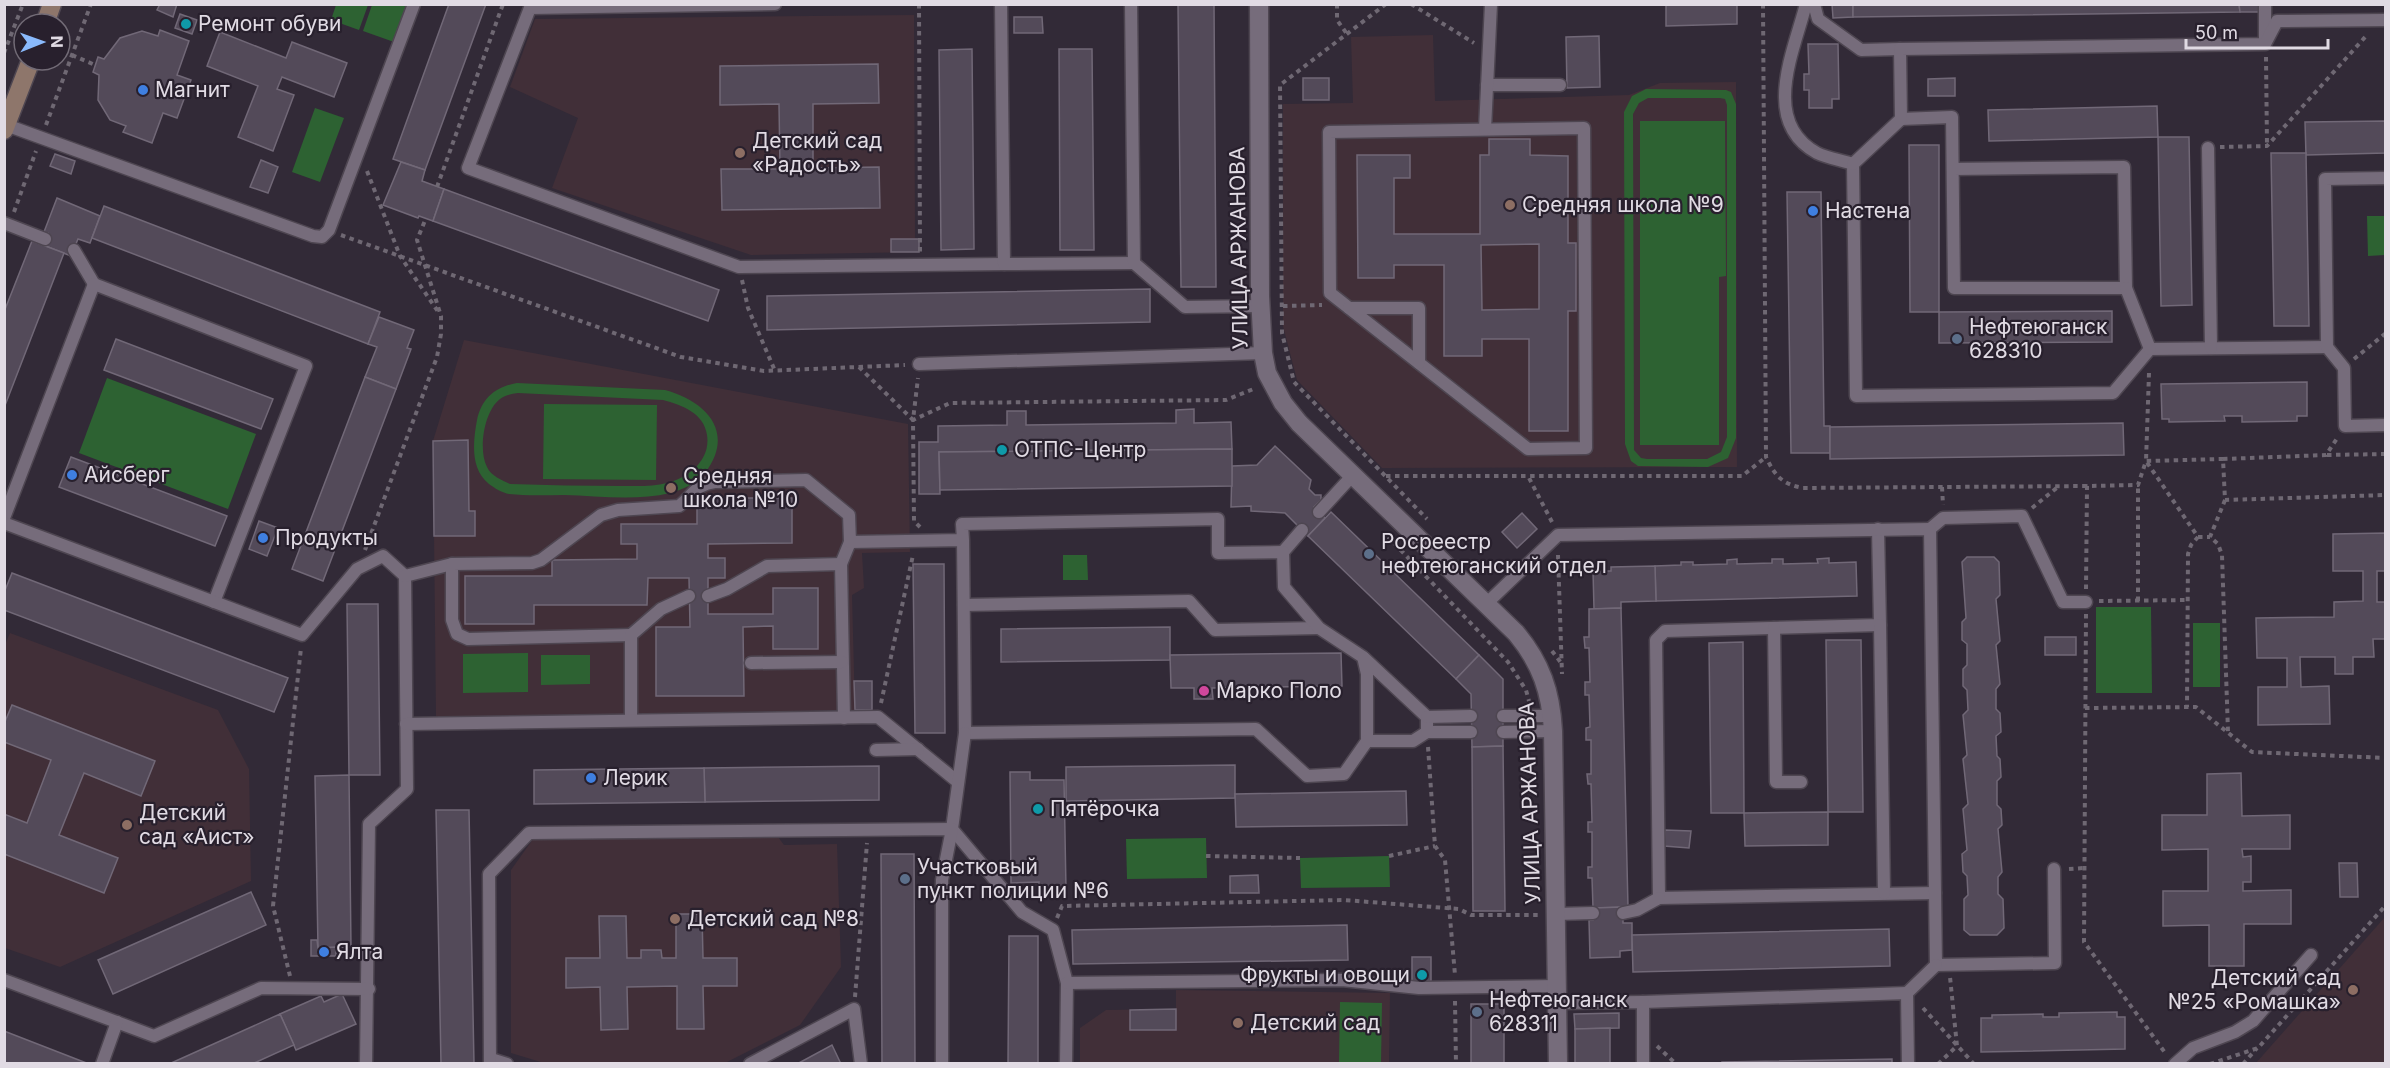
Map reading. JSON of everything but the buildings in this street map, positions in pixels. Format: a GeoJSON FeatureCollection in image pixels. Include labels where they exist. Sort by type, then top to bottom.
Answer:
{"type":"FeatureCollection","features":[{"type":"Feature","properties":{"kind":"main road"},"geometry":{"type":"LineString","coordinates":[[5,127],[10,99],[25,72]]}},
{"type":"Feature","properties":{"kind":"street","name":"УЛИЦА АРЖАНОВА"},"geometry":{"type":"LineString","coordinates":[[1259,4],[1260,306],[1263,353],[1267,373],[1283,403],[1299,423],[1516,633],[1539,665],[1547,684],[1552,724],[1547,914],[1557,995],[1558,1064]]}},
{"type":"Feature","properties":{"kind":"lane"},"geometry":{"type":"LineString","coordinates":[[5,127],[173,181],[313,236],[322,237],[329,230],[414,4]]}},
{"type":"Feature","properties":{"kind":"lane"},"geometry":{"type":"LineString","coordinates":[[775,4],[530,8],[468,168],[739,267],[1134,263],[1185,307],[1260,306]]}},
{"type":"Feature","properties":{"kind":"lane"},"geometry":{"type":"LineString","coordinates":[[1001,4],[1004,264]]}},
{"type":"Feature","properties":{"kind":"lane"},"geometry":{"type":"LineString","coordinates":[[1131,4],[1134,263]]}},
{"type":"Feature","properties":{"kind":"lane"},"geometry":{"type":"LineString","coordinates":[[1485,129],[1491,4]]}},
{"type":"Feature","properties":{"kind":"lane"},"geometry":{"type":"LineString","coordinates":[[1806,4],[1785,82],[1784,106],[1788,122],[1795,136],[1817,153],[1853,164]]}},
{"type":"Feature","properties":{"kind":"lane"},"geometry":{"type":"LineString","coordinates":[[1814,4],[1818,19],[1861,50],[2265,44]]}},
{"type":"Feature","properties":{"kind":"lane"},"geometry":{"type":"LineString","coordinates":[[2265,4],[2265,44]]}},
{"type":"Feature","properties":{"kind":"lane"},"geometry":{"type":"LineString","coordinates":[[2265,44],[2277,21],[2383,20]]}},
{"type":"Feature","properties":{"kind":"lane"},"geometry":{"type":"LineString","coordinates":[[1900,49],[1901,118]]}},
{"type":"Feature","properties":{"kind":"lane"},"geometry":{"type":"LineString","coordinates":[[1487,85],[1560,85]]}},
{"type":"Feature","properties":{"kind":"lane"},"geometry":{"type":"LineString","coordinates":[[2126,288],[1954,288],[1952,117],[1901,118],[1853,164],[1856,396],[2113,393],[2150,349],[2327,347]]}},
{"type":"Feature","properties":{"kind":"lane"},"geometry":{"type":"LineString","coordinates":[[1584,128],[1586,448],[1528,449],[1330,293],[1329,132],[1485,129],[1584,128]]}},
{"type":"Feature","properties":{"kind":"lane"},"geometry":{"type":"LineString","coordinates":[[2208,148],[2211,348]]}},
{"type":"Feature","properties":{"kind":"lane"},"geometry":{"type":"LineString","coordinates":[[1953,169],[2124,167],[2126,288],[2150,349]]}},
{"type":"Feature","properties":{"kind":"lane"},"geometry":{"type":"LineString","coordinates":[[2385,178],[2325,179],[2327,347],[2344,368],[2345,426],[2385,425]]}},
{"type":"Feature","properties":{"kind":"lane"},"geometry":{"type":"LineString","coordinates":[[7,224],[45,239]]}},
{"type":"Feature","properties":{"kind":"lane"},"geometry":{"type":"LineString","coordinates":[[74,250],[94,285],[306,366],[214,602]]}},
{"type":"Feature","properties":{"kind":"lane"},"geometry":{"type":"LineString","coordinates":[[94,285],[4,520],[302,635],[357,569],[383,556],[405,576],[407,789],[369,824],[369,989],[366,1064]]}},
{"type":"Feature","properties":{"kind":"lane"},"geometry":{"type":"LineString","coordinates":[[1346,306],[1419,308],[1419,363]]}},
{"type":"Feature","properties":{"kind":"lane"},"geometry":{"type":"LineString","coordinates":[[920,364],[1263,353]]}},
{"type":"Feature","properties":{"kind":"lane"},"geometry":{"type":"LineString","coordinates":[[1319,512],[1352,476]]}},
{"type":"Feature","properties":{"kind":"lane"},"geometry":{"type":"LineString","coordinates":[[405,576],[452,564],[542,560],[601,515],[618,510],[679,506],[695,488],[705,483],[806,480],[849,515],[850,542],[842,564],[844,718]]}},
{"type":"Feature","properties":{"kind":"lane"},"geometry":{"type":"LineString","coordinates":[[1486,604],[1558,535],[1930,529],[1943,518],[2022,516],[2063,602],[2086,602]]}},
{"type":"Feature","properties":{"kind":"lane"},"geometry":{"type":"LineString","coordinates":[[942,1064],[942,880],[952,829],[965,734],[962,524],[1218,519],[1218,553],[1283,552]]}},
{"type":"Feature","properties":{"kind":"lane"},"geometry":{"type":"LineString","coordinates":[[1878,529],[1884,893]]}},
{"type":"Feature","properties":{"kind":"lane"},"geometry":{"type":"LineString","coordinates":[[1930,529],[1936,965]]}},
{"type":"Feature","properties":{"kind":"lane"},"geometry":{"type":"LineString","coordinates":[[1302,530],[1283,552],[1284,587],[1319,628],[1363,657],[1427,717],[1471,716]]}},
{"type":"Feature","properties":{"kind":"lane"},"geometry":{"type":"LineString","coordinates":[[850,542],[963,540]]}},
{"type":"Feature","properties":{"kind":"lane"},"geometry":{"type":"LineString","coordinates":[[452,564],[452,620],[457,634],[468,639],[631,635],[660,609],[689,596]]}},
{"type":"Feature","properties":{"kind":"lane"},"geometry":{"type":"LineString","coordinates":[[708,596],[727,589],[766,566],[842,564]]}},
{"type":"Feature","properties":{"kind":"lane"},"geometry":{"type":"LineString","coordinates":[[964,605],[1189,601],[1215,630],[1319,628]]}},
{"type":"Feature","properties":{"kind":"lane"},"geometry":{"type":"LineString","coordinates":[[1659,898],[1656,640],[1665,631],[1880,625]]}},
{"type":"Feature","properties":{"kind":"lane"},"geometry":{"type":"LineString","coordinates":[[1774,628],[1776,782],[1801,782]]}},
{"type":"Feature","properties":{"kind":"lane"},"geometry":{"type":"LineString","coordinates":[[631,635],[632,720]]}},
{"type":"Feature","properties":{"kind":"lane"},"geometry":{"type":"LineString","coordinates":[[965,734],[1256,729],[1307,776],[1344,774],[1366,741],[1367,674],[1363,657]]}},
{"type":"Feature","properties":{"kind":"lane"},"geometry":{"type":"LineString","coordinates":[[751,663],[843,662]]}},
{"type":"Feature","properties":{"kind":"lane"},"geometry":{"type":"LineString","coordinates":[[1503,716],[1552,724]]}},
{"type":"Feature","properties":{"kind":"lane"},"geometry":{"type":"LineString","coordinates":[[406,724],[878,717],[958,782]]}},
{"type":"Feature","properties":{"kind":"lane"},"geometry":{"type":"LineString","coordinates":[[1427,717],[1427,732]]}},
{"type":"Feature","properties":{"kind":"lane"},"geometry":{"type":"LineString","coordinates":[[1503,732],[1552,724]]}},
{"type":"Feature","properties":{"kind":"lane"},"geometry":{"type":"LineString","coordinates":[[1366,741],[1413,741],[1427,732],[1471,732]]}},
{"type":"Feature","properties":{"kind":"lane"},"geometry":{"type":"LineString","coordinates":[[876,750],[918,749]]}},
{"type":"Feature","properties":{"kind":"lane"},"geometry":{"type":"LineString","coordinates":[[507,1064],[491,1061],[489,874],[530,833],[952,829]]}},
{"type":"Feature","properties":{"kind":"lane"},"geometry":{"type":"LineString","coordinates":[[952,829],[1022,912],[1053,930],[1067,983],[1066,1064]]}},
{"type":"Feature","properties":{"kind":"lane"},"geometry":{"type":"LineString","coordinates":[[1067,983],[1342,980],[1419,988],[1455,987],[1642,1002],[1907,993],[1936,965],[2055,963],[2054,869]]}},
{"type":"Feature","properties":{"kind":"lane"},"geometry":{"type":"LineString","coordinates":[[1623,913],[1637,910],[1659,898],[1935,893]]}},
{"type":"Feature","properties":{"kind":"lane"},"geometry":{"type":"LineString","coordinates":[[1547,914],[1593,913]]}},
{"type":"Feature","properties":{"kind":"lane"},"geometry":{"type":"LineString","coordinates":[[2174,1064],[2193,1048],[2235,1032],[2253,1021],[2311,955]]}},
{"type":"Feature","properties":{"kind":"lane"},"geometry":{"type":"LineString","coordinates":[[4,980],[153,1036],[261,988],[369,989]]}},
{"type":"Feature","properties":{"kind":"lane"},"geometry":{"type":"LineString","coordinates":[[1907,993],[1908,1064]]}},
{"type":"Feature","properties":{"kind":"lane"},"geometry":{"type":"LineString","coordinates":[[1642,1002],[1643,1064]]}},
{"type":"Feature","properties":{"kind":"lane"},"geometry":{"type":"LineString","coordinates":[[750,1064],[854,1009],[861,1064]]}},
{"type":"Feature","properties":{"kind":"lane"},"geometry":{"type":"LineString","coordinates":[[102,1064],[117,1022]]}},
{"type":"Feature","properties":{"kind":"path"},"geometry":{"type":"LineString","coordinates":[[4,53],[23,4]]}},
{"type":"Feature","properties":{"kind":"path"},"geometry":{"type":"LineString","coordinates":[[91,4],[72,55],[95,65]]}},
{"type":"Feature","properties":{"kind":"path"},"geometry":{"type":"LineString","coordinates":[[437,187],[503,4]]}},
{"type":"Feature","properties":{"kind":"path"},"geometry":{"type":"LineString","coordinates":[[919,4],[920,265]]}},
{"type":"Feature","properties":{"kind":"path"},"geometry":{"type":"LineString","coordinates":[[1337,4],[1337,20],[1347,34]]}},
{"type":"Feature","properties":{"kind":"path"},"geometry":{"type":"LineString","coordinates":[[1386,4],[1280,85],[1282,333],[1294,382],[1434,526]]}},
{"type":"Feature","properties":{"kind":"path"},"geometry":{"type":"LineString","coordinates":[[1411,4],[1489,51]]}},
{"type":"Feature","properties":{"kind":"path"},"geometry":{"type":"LineString","coordinates":[[1762,4],[1766,457],[1773,472],[1786,484],[1803,488],[2138,485]]}},
{"type":"Feature","properties":{"kind":"path"},"geometry":{"type":"LineString","coordinates":[[2208,148],[2267,146],[2383,20]]}},
{"type":"Feature","properties":{"kind":"path"},"geometry":{"type":"LineString","coordinates":[[2265,44],[2267,146]]}},
{"type":"Feature","properties":{"kind":"path"},"geometry":{"type":"LineString","coordinates":[[7,224],[66,72]]}},
{"type":"Feature","properties":{"kind":"path"},"geometry":{"type":"LineString","coordinates":[[366,169],[400,256],[441,316]]}},
{"type":"Feature","properties":{"kind":"path"},"geometry":{"type":"LineString","coordinates":[[357,569],[437,357],[441,316],[417,240],[426,218]]}},
{"type":"Feature","properties":{"kind":"path"},"geometry":{"type":"LineString","coordinates":[[329,230],[681,357],[775,371],[920,364],[914,420],[859,367]]}},
{"type":"Feature","properties":{"kind":"path"},"geometry":{"type":"LineString","coordinates":[[739,267],[748,308],[775,371]]}},
{"type":"Feature","properties":{"kind":"path"},"geometry":{"type":"LineString","coordinates":[[1283,306],[1346,306]]}},
{"type":"Feature","properties":{"kind":"path"},"geometry":{"type":"LineString","coordinates":[[2344,368],[2385,333]]}},
{"type":"Feature","properties":{"kind":"path"},"geometry":{"type":"LineString","coordinates":[[2138,601],[2138,485],[2146,461],[2150,349]]}},
{"type":"Feature","properties":{"kind":"path"},"geometry":{"type":"LineString","coordinates":[[2326,455],[2345,426]]}},
{"type":"Feature","properties":{"kind":"path"},"geometry":{"type":"LineString","coordinates":[[2146,461],[2385,454]]}},
{"type":"Feature","properties":{"kind":"path"},"geometry":{"type":"LineString","coordinates":[[2210,537],[2225,500],[2223,459]]}},
{"type":"Feature","properties":{"kind":"path"},"geometry":{"type":"LineString","coordinates":[[2146,461],[2198,537]]}},
{"type":"Feature","properties":{"kind":"path"},"geometry":{"type":"LineString","coordinates":[[1386,476],[1528,476]]}},
{"type":"Feature","properties":{"kind":"path"},"geometry":{"type":"LineString","coordinates":[[2022,516],[2060,486]]}},
{"type":"Feature","properties":{"kind":"path"},"geometry":{"type":"LineString","coordinates":[[2087,486],[2084,942],[2174,1064]]}},
{"type":"Feature","properties":{"kind":"path"},"geometry":{"type":"LineString","coordinates":[[2225,500],[2385,495]]}},
{"type":"Feature","properties":{"kind":"path"},"geometry":{"type":"LineString","coordinates":[[878,717],[915,541],[914,521]]}},
{"type":"Feature","properties":{"kind":"path"},"geometry":{"type":"LineString","coordinates":[[2187,707],[2188,554],[2191,545],[2198,537],[2210,537],[2218,544],[2222,555],[2228,733]]}},
{"type":"Feature","properties":{"kind":"path"},"geometry":{"type":"LineString","coordinates":[[2086,602],[2188,600]]}},
{"type":"Feature","properties":{"kind":"path"},"geometry":{"type":"LineString","coordinates":[[293,988],[273,906],[302,635]]}},
{"type":"Feature","properties":{"kind":"path"},"geometry":{"type":"LineString","coordinates":[[1548,646],[1562,664]]}},
{"type":"Feature","properties":{"kind":"path"},"geometry":{"type":"LineString","coordinates":[[2085,708],[2196,707],[2252,752],[2385,758]]}},
{"type":"Feature","properties":{"kind":"path"},"geometry":{"type":"LineString","coordinates":[[1427,732],[1435,846],[1445,860],[1451,909],[1456,1064]]}},
{"type":"Feature","properties":{"kind":"path"},"geometry":{"type":"LineString","coordinates":[[854,1009],[868,830]]}},
{"type":"Feature","properties":{"kind":"path"},"geometry":{"type":"LineString","coordinates":[[1389,856],[1435,846]]}},
{"type":"Feature","properties":{"kind":"path"},"geometry":{"type":"LineString","coordinates":[[1206,856],[1300,858]]}},
{"type":"Feature","properties":{"kind":"path"},"geometry":{"type":"LineString","coordinates":[[2054,869],[2085,868]]}},
{"type":"Feature","properties":{"kind":"path"},"geometry":{"type":"LineString","coordinates":[[1053,930],[1062,906],[1344,900],[1451,909],[1471,915],[1547,914]]}},
{"type":"Feature","properties":{"kind":"path"},"geometry":{"type":"LineString","coordinates":[[2244,1064],[2385,905]]}},
{"type":"Feature","properties":{"kind":"path"},"geometry":{"type":"LineString","coordinates":[[1938,1064],[1957,1046]]}},
{"type":"Feature","properties":{"kind":"path"},"geometry":{"type":"LineString","coordinates":[[2210,1064],[2258,1048]]}},
{"type":"Feature","properties":{"kind":"shaded area","name":"Детский сад «Радость»"},"geometry":{"type":"Polygon","coordinates":[[[914,15],[915,238],[919,239],[919,252],[751,255],[552,188],[578,118],[510,87],[535,19],[914,15]]]}},
{"type":"Feature","properties":{"kind":"shaded area","name":"Средняя школа №9"},"geometry":{"type":"Polygon","coordinates":[[[1433,35],[1435,101],[1629,95],[1660,83],[1736,82],[1737,467],[1382,468],[1297,380],[1283,326],[1283,104],[1353,103],[1351,37],[1433,35]]]}},
{"type":"Feature","properties":{"kind":"shaded area","name":"Средняя школа №10"},"geometry":{"type":"Polygon","coordinates":[[[464,340],[908,424],[910,552],[862,553],[864,588],[852,595],[855,710],[436,717],[433,441],[464,340]]]}},
{"type":"Feature","properties":{"kind":"shaded area","name":"Детский сад «Аист»"},"geometry":{"type":"Polygon","coordinates":[[[10,633],[218,710],[249,769],[251,881],[60,967],[5,948],[4,647],[10,633]]]}},
{"type":"Feature","properties":{"kind":"shaded area","name":"Детский сад №8"},"geometry":{"type":"Polygon","coordinates":[[[778,837],[784,845],[837,844],[841,967],[800,1025],[725,1063],[544,1063],[511,1053],[511,870],[533,839],[778,837]]]}},
{"type":"Feature","properties":{"kind":"shaded area","name":"Детский сад №25 «Ромашка»"},"geometry":{"type":"Polygon","coordinates":[[[2385,917],[2385,1063],[2256,1063],[2385,917]]]}},
{"type":"Feature","properties":{"kind":"shaded area","name":"Детский сад"},"geometry":{"type":"Polygon","coordinates":[[[1176,990],[1390,993],[1389,1063],[1080,1063],[1080,1028],[1106,1010],[1176,1009],[1176,990]]]}},
{"type":"Feature","properties":{"kind":"green space"},"geometry":{"type":"Polygon","coordinates":[[[336,5],[368,5],[359,30],[331,20],[336,5]]]}},
{"type":"Feature","properties":{"kind":"green space"},"geometry":{"type":"Polygon","coordinates":[[[372,5],[407,5],[394,42],[363,31],[372,5]]]}},
{"type":"Feature","properties":{"kind":"green space"},"geometry":{"type":"Polygon","coordinates":[[[1646,89],[1726,90],[1731,92],[1736,104],[1736,438],[1728,458],[1708,467],[1638,466],[1631,461],[1625,444],[1624,112],[1632,96],[1646,89]],[[1648,98],[1639,103],[1633,114],[1634,450],[1641,458],[1707,459],[1721,452],[1727,437],[1727,105],[1725,99],[1648,98]]]}},
{"type":"Feature","properties":{"kind":"green space"},"geometry":{"type":"Polygon","coordinates":[[[315,108],[344,118],[320,182],[292,172],[315,108]]]}},
{"type":"Feature","properties":{"kind":"green space"},"geometry":{"type":"Polygon","coordinates":[[[1640,121],[1725,121],[1726,276],[1719,277],[1719,445],[1640,445],[1640,121]]]}},
{"type":"Feature","properties":{"kind":"green space"},"geometry":{"type":"Polygon","coordinates":[[[2367,216],[2385,216],[2385,255],[2368,256],[2367,216]]]}},
{"type":"Feature","properties":{"kind":"green space"},"geometry":{"type":"Polygon","coordinates":[[[107,378],[256,434],[228,509],[79,453],[107,378]]]}},
{"type":"Feature","properties":{"kind":"green space"},"geometry":{"type":"Polygon","coordinates":[[[517,383],[665,390],[680,395],[704,410],[712,420],[717,432],[718,444],[714,458],[702,477],[694,483],[675,492],[657,495],[617,497],[504,493],[491,486],[483,478],[476,463],[474,446],[477,420],[482,406],[496,391],[517,383]],[[518,393],[506,396],[494,405],[486,421],[483,441],[484,460],[491,473],[510,484],[644,486],[675,481],[690,472],[702,460],[707,435],[702,421],[691,411],[663,400],[518,393]]]}},
{"type":"Feature","properties":{"kind":"green space"},"geometry":{"type":"Polygon","coordinates":[[[544,404],[657,405],[656,480],[543,479],[544,404]]]}},
{"type":"Feature","properties":{"kind":"green space"},"geometry":{"type":"Polygon","coordinates":[[[1063,555],[1087,555],[1088,580],[1063,580],[1063,555]]]}},
{"type":"Feature","properties":{"kind":"green space"},"geometry":{"type":"Polygon","coordinates":[[[2096,607],[2151,607],[2152,693],[2096,693],[2096,607]]]}},
{"type":"Feature","properties":{"kind":"green space"},"geometry":{"type":"Polygon","coordinates":[[[2193,623],[2220,623],[2220,687],[2193,687],[2193,623]]]}},
{"type":"Feature","properties":{"kind":"green space"},"geometry":{"type":"Polygon","coordinates":[[[528,653],[528,692],[463,693],[463,654],[528,653]]]}},
{"type":"Feature","properties":{"kind":"green space"},"geometry":{"type":"Polygon","coordinates":[[[541,655],[590,655],[590,684],[541,685],[541,655]]]}},
{"type":"Feature","properties":{"kind":"green space"},"geometry":{"type":"Polygon","coordinates":[[[1206,838],[1207,878],[1127,879],[1126,839],[1206,838]]]}},
{"type":"Feature","properties":{"kind":"green space"},"geometry":{"type":"Polygon","coordinates":[[[1389,856],[1390,887],[1301,888],[1300,858],[1389,856]]]}},
{"type":"Feature","properties":{"kind":"green space"},"geometry":{"type":"Polygon","coordinates":[[[1340,1002],[1382,1003],[1381,1063],[1339,1063],[1340,1002]]]}},
{"type":"Feature","properties":{"kind":"place","name":"Ремонт обуви"},"geometry":{"type":"Point","coordinates":[186,24]}},
{"type":"Feature","properties":{"kind":"place","name":"Магнит"},"geometry":{"type":"Point","coordinates":[143,90]}},
{"type":"Feature","properties":{"kind":"place","name":"Детский сад «Радость»"},"geometry":{"type":"Point","coordinates":[740,153]}},
{"type":"Feature","properties":{"kind":"place","name":"Средняя школа №9"},"geometry":{"type":"Point","coordinates":[1510,205]}},
{"type":"Feature","properties":{"kind":"place","name":"Настена"},"geometry":{"type":"Point","coordinates":[1813,211]}},
{"type":"Feature","properties":{"kind":"place","name":"Нефтеюганск 628310"},"geometry":{"type":"Point","coordinates":[1957,339]}},
{"type":"Feature","properties":{"kind":"place","name":"ОТПС-Центр"},"geometry":{"type":"Point","coordinates":[1002,450]}},
{"type":"Feature","properties":{"kind":"place","name":"Айсберг"},"geometry":{"type":"Point","coordinates":[72,475]}},
{"type":"Feature","properties":{"kind":"place","name":"Средняя школа №10"},"geometry":{"type":"Point","coordinates":[671,488]}},
{"type":"Feature","properties":{"kind":"place","name":"Продукты"},"geometry":{"type":"Point","coordinates":[263,538]}},
{"type":"Feature","properties":{"kind":"place","name":"Росреестр нефтеюганский отдел"},"geometry":{"type":"Point","coordinates":[1369,554]}},
{"type":"Feature","properties":{"kind":"place","name":"Марко Поло"},"geometry":{"type":"Point","coordinates":[1204,691]}},
{"type":"Feature","properties":{"kind":"place","name":"Лерик"},"geometry":{"type":"Point","coordinates":[591,778]}},
{"type":"Feature","properties":{"kind":"place","name":"Пятёрочка"},"geometry":{"type":"Point","coordinates":[1038,809]}},
{"type":"Feature","properties":{"kind":"place","name":"Детский сад «Аист»"},"geometry":{"type":"Point","coordinates":[127,825]}},
{"type":"Feature","properties":{"kind":"place","name":"Участковый пункт полиции №6"},"geometry":{"type":"Point","coordinates":[905,879]}},
{"type":"Feature","properties":{"kind":"place","name":"Детский сад №8"},"geometry":{"type":"Point","coordinates":[675,919]}},
{"type":"Feature","properties":{"kind":"place","name":"Ялта"},"geometry":{"type":"Point","coordinates":[324,952]}},
{"type":"Feature","properties":{"kind":"place","name":"Фрукты и овощи"},"geometry":{"type":"Point","coordinates":[1422,975]}},
{"type":"Feature","properties":{"kind":"place","name":"Детский сад №25 «Ромашка»"},"geometry":{"type":"Point","coordinates":[2353,990]}},
{"type":"Feature","properties":{"kind":"place","name":"Нефтеюганск 628311"},"geometry":{"type":"Point","coordinates":[1477,1012]}},
{"type":"Feature","properties":{"kind":"place","name":"Детский сад"},"geometry":{"type":"Point","coordinates":[1238,1023]}}]}
